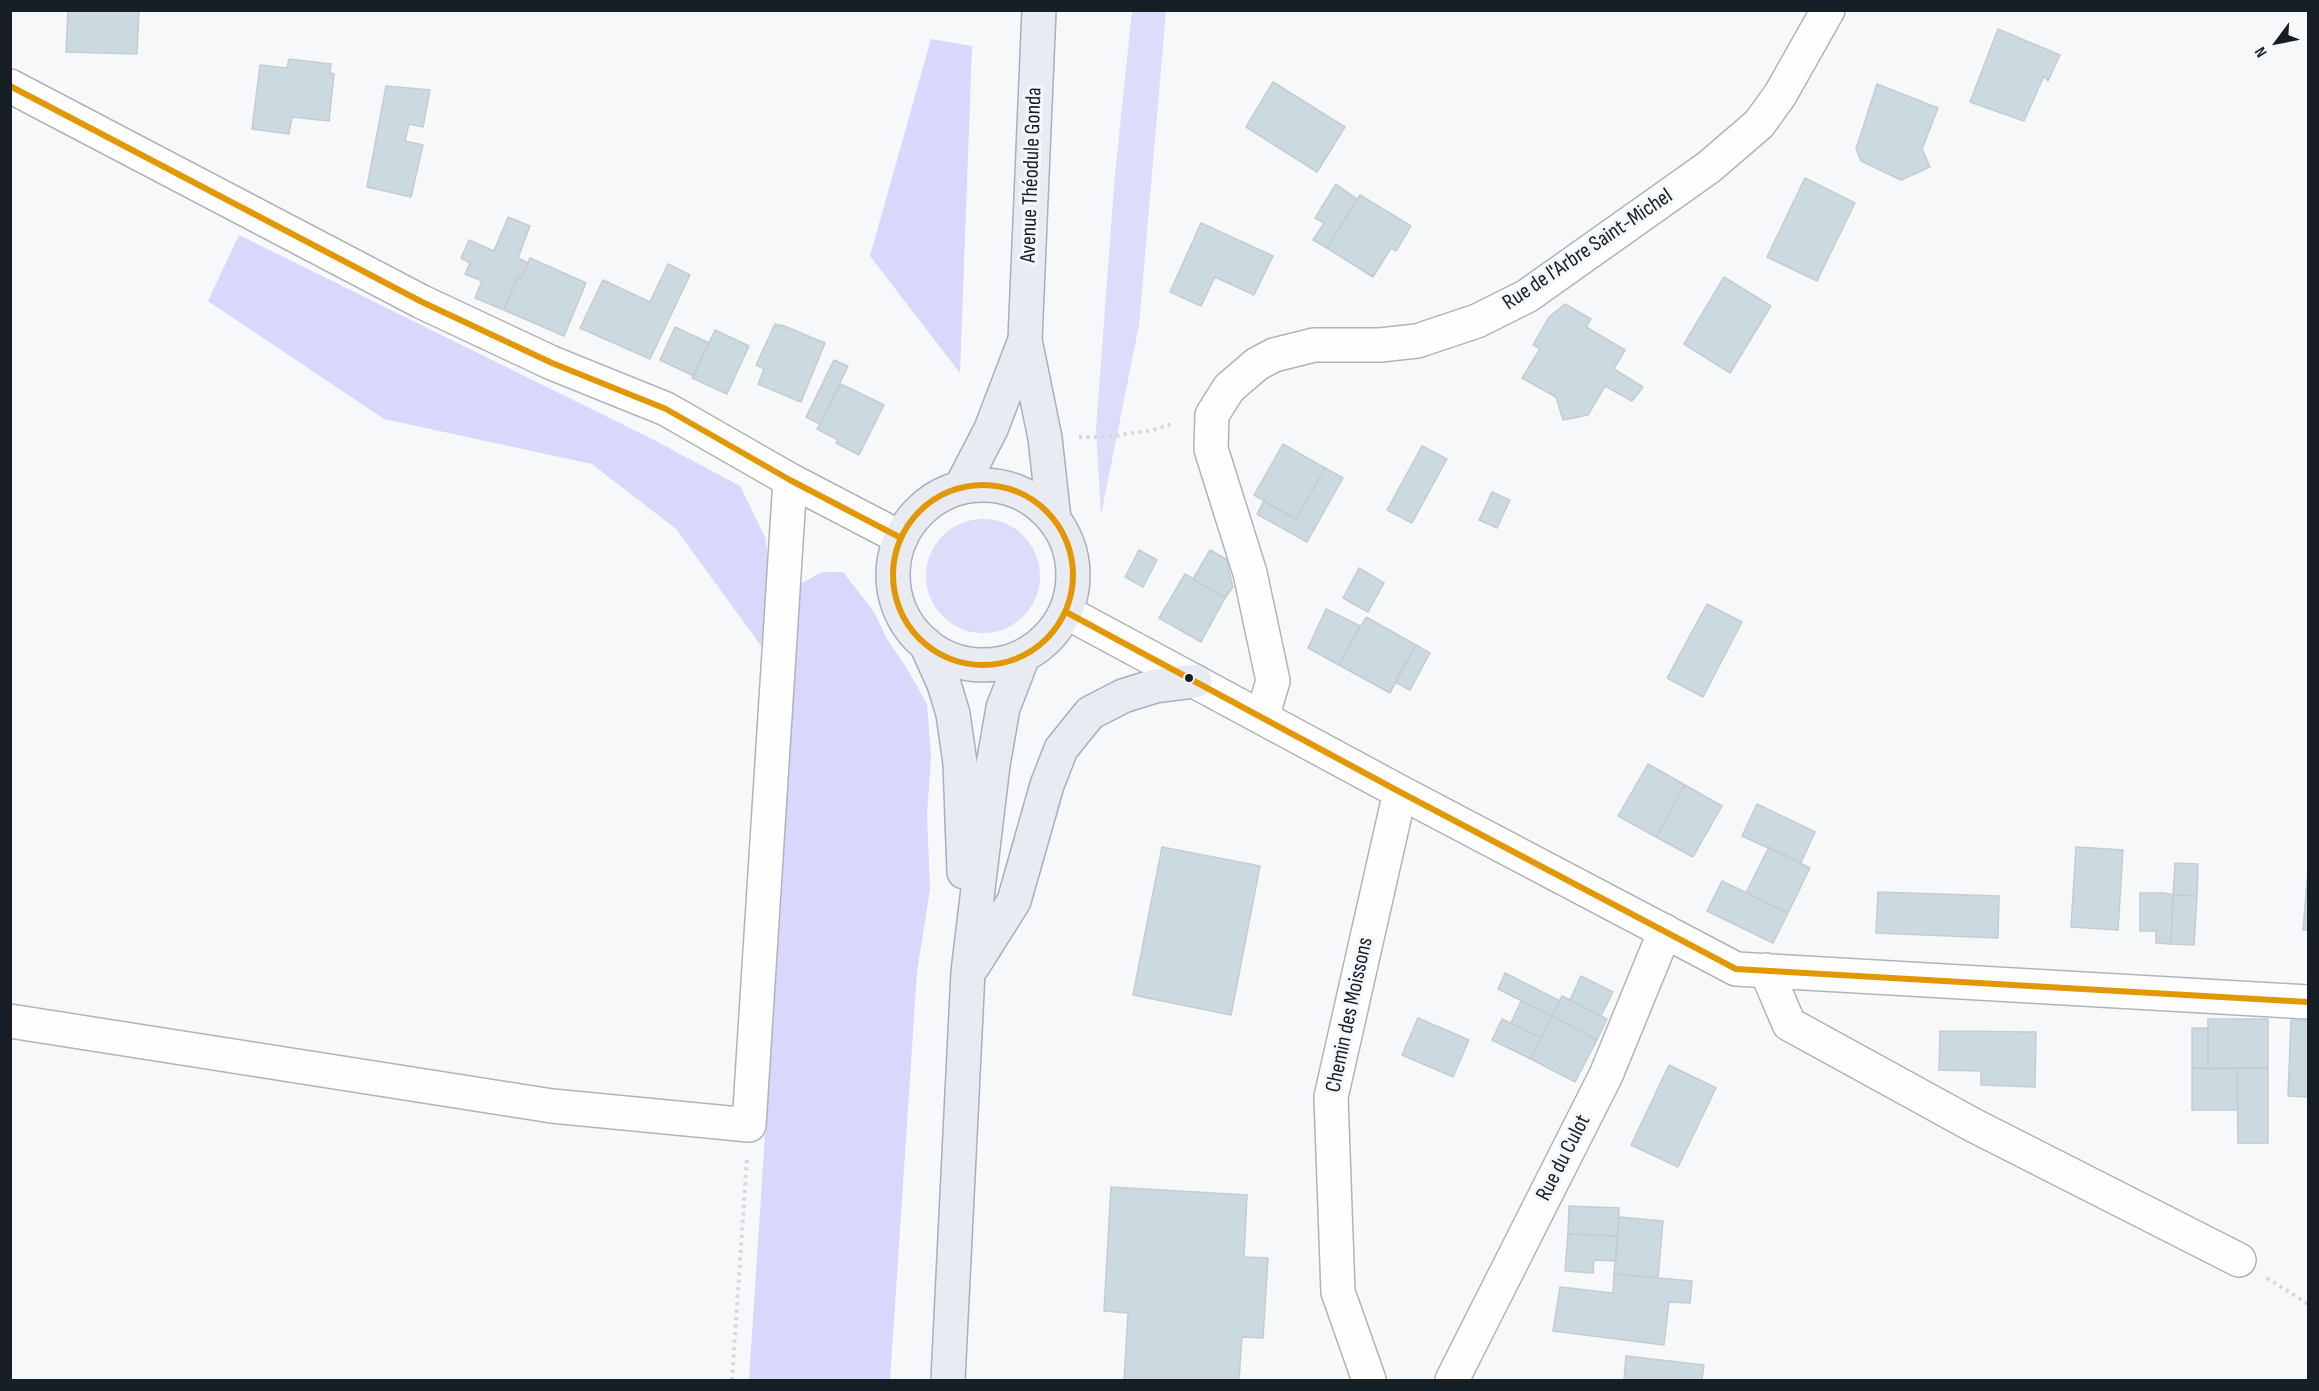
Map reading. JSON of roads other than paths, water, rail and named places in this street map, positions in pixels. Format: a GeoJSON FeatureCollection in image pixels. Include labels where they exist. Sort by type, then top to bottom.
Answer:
{"type":"FeatureCollection","features":[{"type":"Feature","properties":{"kind":"main road","name":"Avenue Théodule Gonda"},"geometry":{"type":"LineString","coordinates":[[1039,10],[1025,340],[1045,438],[1054,519]]}},
{"type":"Feature","properties":{"kind":"main road","name":"Avenue Théodule Gonda"},"geometry":{"type":"LineString","coordinates":[[961,487],[992,429],[1025,340]]}},
{"type":"Feature","properties":{"kind":"main road"},"geometry":{"type":"LineString","coordinates":[[982,484],[1002,487],[1022,493],[1040,504],[1054,519],[1067,540],[1073,564],[1073,588],[1066,612],[1047,638],[1023,656],[998,664],[973,664],[948,658],[926,644],[907,622],[895,595],[894,566],[901,538],[916,515],[936,497],[961,487],[982,484]]}},
{"type":"Feature","properties":{"kind":"main road"},"geometry":{"type":"LineString","coordinates":[[926,644],[953,714],[960,762],[968,972]]}},
{"type":"Feature","properties":{"kind":"main road"},"geometry":{"type":"LineString","coordinates":[[948,1380],[968,972],[995,754],[1004,708],[1023,656]]}},
{"type":"Feature","properties":{"kind":"main road"},"geometry":{"type":"LineString","coordinates":[[968,972],[1014,901],[1047,785],[1061,749],[1090,713],[1123,696],[1155,686],[1194,681]]}},
{"type":"Feature","properties":{"kind":"street","name":"Rue de l'Arbre Saint-Michel"},"geometry":{"type":"LineString","coordinates":[[1262,717],[1273,681],[1250,573],[1211,449],[1212,415],[1229,388],[1257,364],[1274,355],[1314,345],[1380,345],[1417,341],[1478,321],[1527,296],[1709,167],[1759,124],[1780,95],[1828,10]]}},
{"type":"Feature","properties":{"kind":"street"},"geometry":{"type":"LineString","coordinates":[[10,86],[422,302],[552,363],[666,409],[790,480],[901,538]]}},
{"type":"Feature","properties":{"kind":"street"},"geometry":{"type":"LineString","coordinates":[[10,1021],[552,1106],[749,1125],[790,480]]}},
{"type":"Feature","properties":{"kind":"street"},"geometry":{"type":"LineString","coordinates":[[1066,612],[1400,792],[1737,969],[2308,1002]]}},
{"type":"Feature","properties":{"kind":"street","name":"Chemin des Moissons"},"geometry":{"type":"LineString","coordinates":[[1369,1380],[1338,1292],[1331,1097],[1400,792]]}},
{"type":"Feature","properties":{"kind":"street","name":"Rue du Culot"},"geometry":{"type":"LineString","coordinates":[[1452,1380],[1606,1075],[1665,931]]}},
{"type":"Feature","properties":{"kind":"street"},"geometry":{"type":"LineString","coordinates":[[1766,970],[1789,1024],[1973,1125],[2239,1260]]}}]}
